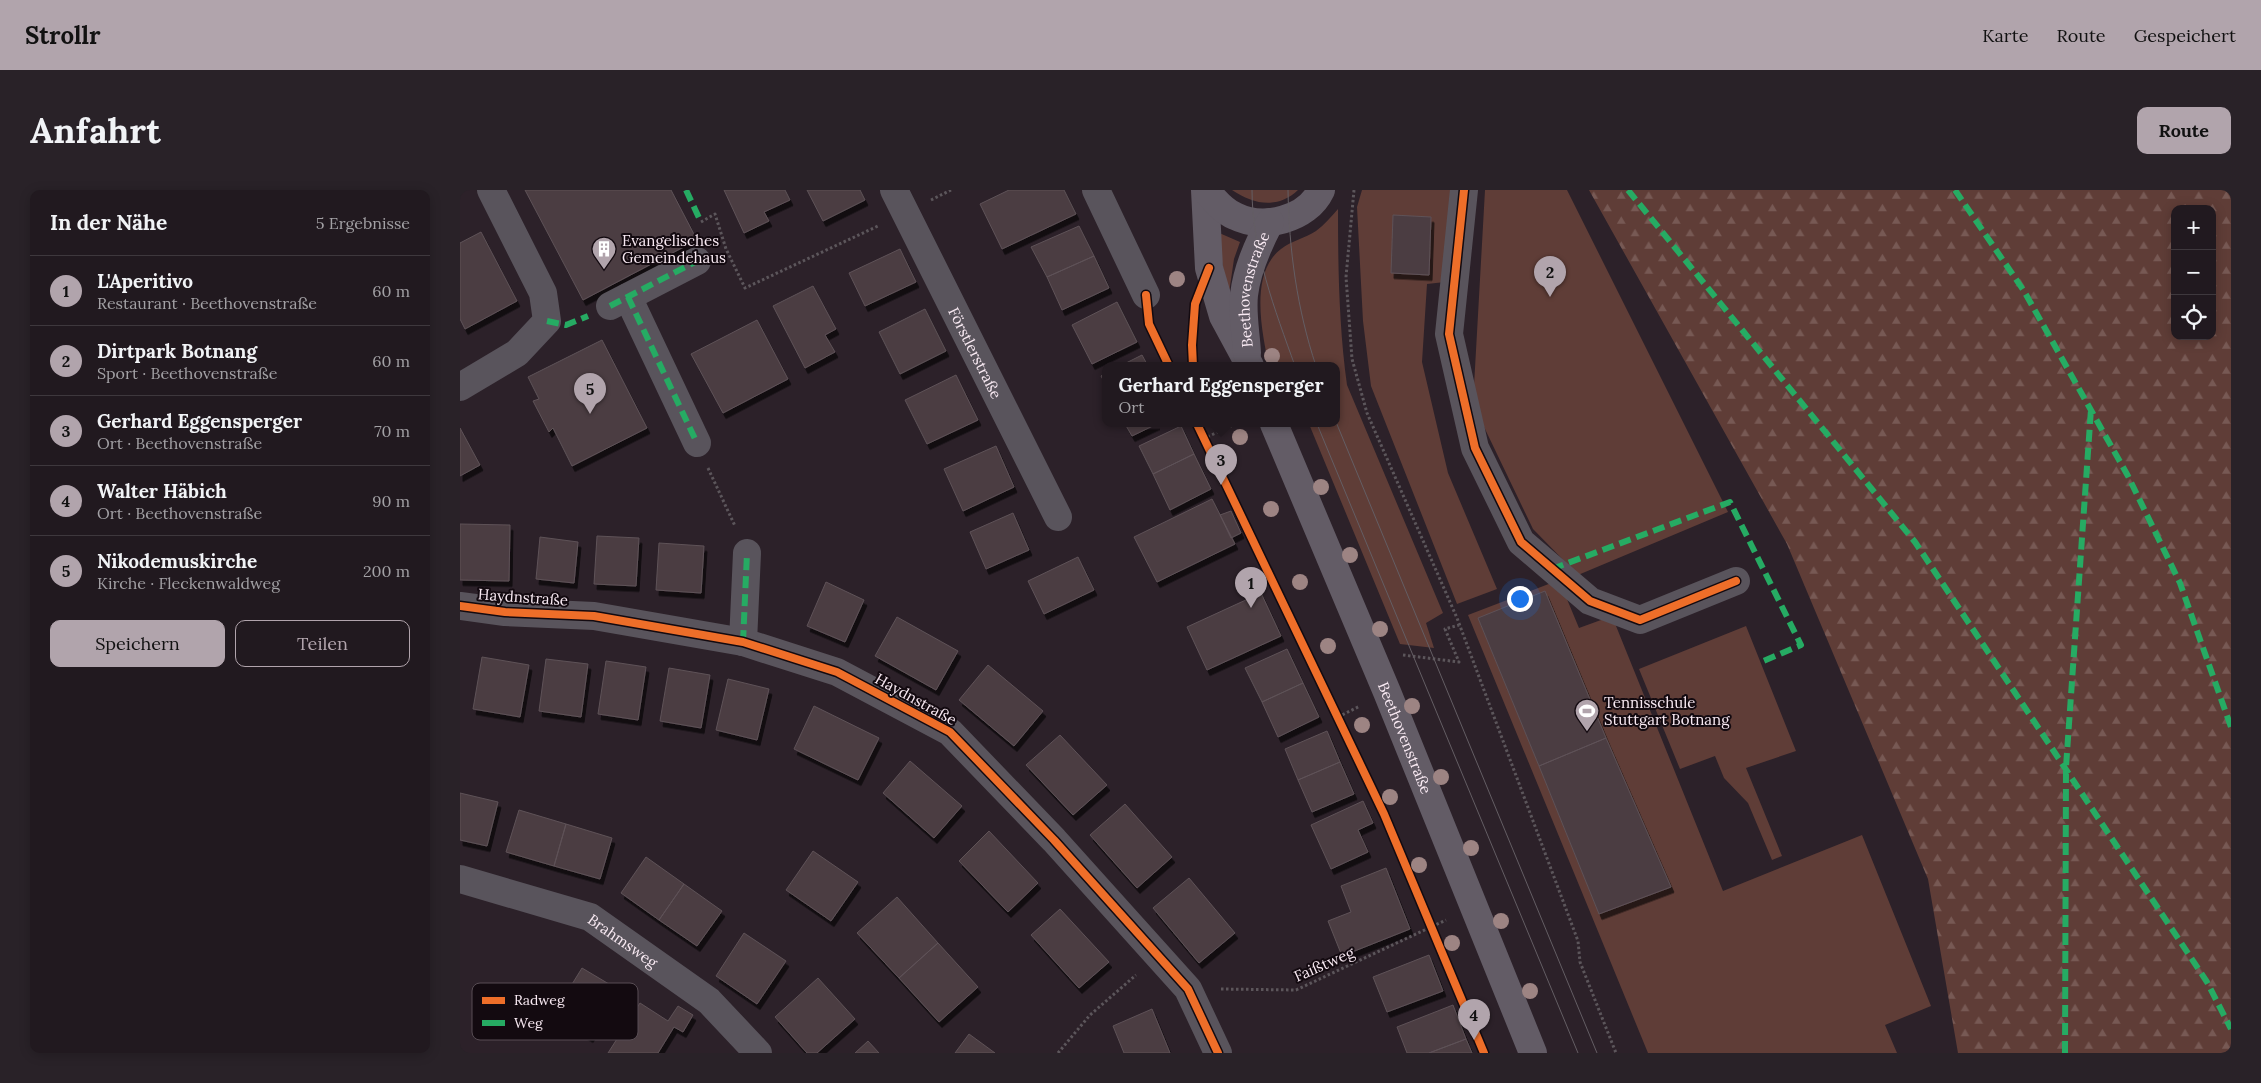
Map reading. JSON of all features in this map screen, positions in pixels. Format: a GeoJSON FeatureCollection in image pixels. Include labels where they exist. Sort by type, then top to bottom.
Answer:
{"type":"FeatureCollection","features":[{"type":"Feature","properties":{"kind":"main road","name":"Beethovenstraße"},"geometry":{"type":"LineString","coordinates":[[1206,190],[1218,204],[1235,216],[1254,222],[1270,222],[1288,218],[1306,208],[1321,190]]}},
{"type":"Feature","properties":{"kind":"main road","name":"Beethovenstraße"},"geometry":{"type":"LineString","coordinates":[[1206,190],[1209,268],[1223,316],[1249,362]]}},
{"type":"Feature","properties":{"kind":"main road","name":"Beethovenstraße"},"geometry":{"type":"LineString","coordinates":[[1249,362],[1244,296],[1248,270],[1270,222]]}},
{"type":"Feature","properties":{"kind":"main road","name":"Beethovenstraße"},"geometry":{"type":"LineString","coordinates":[[1275,427],[1387,692],[1533,1053]]}},
{"type":"Feature","properties":{"kind":"street"},"geometry":{"type":"LineString","coordinates":[[460,387],[517,353],[547,321],[543,293],[491,190]]}},
{"type":"Feature","properties":{"kind":"street"},"geometry":{"type":"LineString","coordinates":[[1096,190],[1146,296]]}},
{"type":"Feature","properties":{"kind":"street"},"geometry":{"type":"LineString","coordinates":[[1464,190],[1449,334],[1475,448],[1521,542],[1590,601],[1640,620],[1736,580]]}},
{"type":"Feature","properties":{"kind":"street","name":"Förstlerstraße"},"geometry":{"type":"LineString","coordinates":[[900,201],[1058,517]]}},
{"type":"Feature","properties":{"kind":"street"},"geometry":{"type":"LineString","coordinates":[[697,261],[619,301],[697,443]]}},
{"type":"Feature","properties":{"kind":"street"},"geometry":{"type":"LineString","coordinates":[[743,642],[747,553]]}},
{"type":"Feature","properties":{"kind":"street","name":"Haydnstraße"},"geometry":{"type":"LineString","coordinates":[[460,606],[505,612],[594,616],[743,642],[837,672],[950,732],[1054,840],[1188,989],[1218,1053]]}},
{"type":"Feature","properties":{"kind":"street","name":"Brahmsweg"},"geometry":{"type":"LineString","coordinates":[[460,879],[590,917],[709,1001],[758,1053]]}},
{"type":"Feature","properties":{"kind":"path"},"geometry":{"type":"LineString","coordinates":[[1354,190],[1346,277],[1352,359],[1367,413],[1457,618],[1578,941],[1580,962],[1616,1053]]}},
{"type":"Feature","properties":{"kind":"path"},"geometry":{"type":"LineString","coordinates":[[702,222],[716,214],[726,249],[745,288],[900,201]]}},
{"type":"Feature","properties":{"kind":"path"},"geometry":{"type":"LineString","coordinates":[[1203,439],[1229,427]]}},
{"type":"Feature","properties":{"kind":"path"},"geometry":{"type":"LineString","coordinates":[[697,443],[747,553]]}},
{"type":"Feature","properties":{"kind":"path"},"geometry":{"type":"LineString","coordinates":[[1058,1053],[1090,1015],[1158,956]]}},
{"type":"Feature","properties":{"kind":"green space"},"geometry":{"type":"Polygon","coordinates":[[[1232,190],[1298,190],[1282,200],[1266,203],[1249,199],[1232,190]]]}},
{"type":"Feature","properties":{"kind":"green space"},"geometry":{"type":"Polygon","coordinates":[[[1362,190],[1453,190],[1445,282],[1427,284],[1422,362],[1448,473],[1497,589],[1457,604],[1371,386],[1363,321],[1357,207],[1362,190]]]}},
{"type":"Feature","properties":{"kind":"green space"},"geometry":{"type":"Polygon","coordinates":[[[1485,190],[1567,190],[1728,512],[1578,575],[1533,529],[1473,404],[1485,190]]]}},
{"type":"Feature","properties":{"kind":"green space"},"geometry":{"type":"Polygon","coordinates":[[[1589,190],[2231,190],[2231,1053],[1958,1053],[1928,879],[1787,544],[1589,190]]]}},
{"type":"Feature","properties":{"kind":"green space"},"geometry":{"type":"Polygon","coordinates":[[[1338,209],[1342,341],[1347,385],[1443,613],[1426,623],[1434,648],[1400,644],[1310,427],[1340,427],[1340,362],[1268,362],[1263,337],[1260,304],[1261,288],[1265,273],[1271,260],[1281,249],[1316,231],[1338,209]]]}},
{"type":"Feature","properties":{"kind":"green space"},"geometry":{"type":"Polygon","coordinates":[[[1217,232],[1240,242],[1234,259],[1229,293],[1227,291],[1217,232]]]}},
{"type":"Feature","properties":{"kind":"green space","name":"Tennisschule Stuttgart Botnang"},"geometry":{"type":"Polygon","coordinates":[[[1559,580],[1579,628],[1612,616],[1723,891],[1862,835],[1931,1006],[1885,1025],[1897,1053],[1648,1053],[1468,615],[1559,580]]]}},
{"type":"Feature","properties":{"kind":"green space"},"geometry":{"type":"Polygon","coordinates":[[[1746,626],[1796,751],[1746,768],[1782,856],[1772,860],[1748,803],[1724,778],[1715,756],[1680,769],[1639,669],[1746,626]]]}},
{"type":"Feature","properties":{"kind":"building","name":"Evangelisches Gemeindehaus"},"geometry":{"type":"Polygon","coordinates":[[[525,190],[671,190],[697,240],[583,300],[525,190]]]}},
{"type":"Feature","properties":{"kind":"building"},"geometry":{"type":"Polygon","coordinates":[[[724,190],[785,190],[790,200],[764,212],[769,221],[744,233],[724,190]]]}},
{"type":"Feature","properties":{"kind":"building"},"geometry":{"type":"Polygon","coordinates":[[[807,190],[860,190],[865,200],[823,221],[807,190]]]}},
{"type":"Feature","properties":{"kind":"building"},"geometry":{"type":"Polygon","coordinates":[[[1009,190],[1064,190],[1076,214],[1002,249],[980,204],[1009,190]]]}},
{"type":"Feature","properties":{"kind":"building"},"geometry":{"type":"Polygon","coordinates":[[[1393,215],[1431,217],[1429,275],[1391,273],[1393,215]]]}},
{"type":"Feature","properties":{"kind":"building"},"geometry":{"type":"Polygon","coordinates":[[[1079,226],[1094,256],[1047,277],[1031,247],[1079,226]]]}},
{"type":"Feature","properties":{"kind":"building"},"geometry":{"type":"Polygon","coordinates":[[[481,232],[517,301],[465,329],[460,319],[460,243],[481,232]]]}},
{"type":"Feature","properties":{"kind":"building"},"geometry":{"type":"Polygon","coordinates":[[[900,249],[916,282],[865,306],[849,273],[900,249]]]}},
{"type":"Feature","properties":{"kind":"building"},"geometry":{"type":"Polygon","coordinates":[[[1094,256],[1109,288],[1062,310],[1047,277],[1094,256]]]}},
{"type":"Feature","properties":{"kind":"building"},"geometry":{"type":"Polygon","coordinates":[[[813,286],[836,329],[825,335],[835,352],[805,368],[773,306],[813,286]]]}},
{"type":"Feature","properties":{"kind":"building"},"geometry":{"type":"Polygon","coordinates":[[[1117,302],[1137,342],[1092,364],[1072,325],[1117,302]]]}},
{"type":"Feature","properties":{"kind":"building"},"geometry":{"type":"Polygon","coordinates":[[[925,309],[946,351],[900,374],[879,332],[925,309]]]}},
{"type":"Feature","properties":{"kind":"building"},"geometry":{"type":"Polygon","coordinates":[[[757,320],[788,379],[723,413],[691,354],[757,320]]]}},
{"type":"Feature","properties":{"kind":"building"},"geometry":{"type":"Polygon","coordinates":[[[602,340],[647,428],[572,466],[553,428],[549,432],[533,401],[539,399],[528,377],[602,340]]]}},
{"type":"Feature","properties":{"kind":"building"},"geometry":{"type":"Polygon","coordinates":[[[1142,355],[1146,362],[1128,362],[1142,355]]]}},
{"type":"Feature","properties":{"kind":"building"},"geometry":{"type":"Polygon","coordinates":[[[956,375],[978,420],[927,444],[905,400],[956,375]]]}},
{"type":"Feature","properties":{"kind":"building"},"geometry":{"type":"Polygon","coordinates":[[[1127,427],[1151,427],[1132,436],[1127,427]]]}},
{"type":"Feature","properties":{"kind":"building"},"geometry":{"type":"Polygon","coordinates":[[[1181,427],[1194,454],[1153,474],[1139,446],[1181,427]]]}},
{"type":"Feature","properties":{"kind":"building"},"geometry":{"type":"Polygon","coordinates":[[[460,428],[480,465],[460,476],[460,428]]]}},
{"type":"Feature","properties":{"kind":"building"},"geometry":{"type":"Polygon","coordinates":[[[996,446],[1014,487],[963,511],[944,469],[996,446]]]}},
{"type":"Feature","properties":{"kind":"building"},"geometry":{"type":"Polygon","coordinates":[[[1194,454],[1211,489],[1170,510],[1153,474],[1194,454]]]}},
{"type":"Feature","properties":{"kind":"building"},"geometry":{"type":"Polygon","coordinates":[[[1212,499],[1235,544],[1157,582],[1134,537],[1212,499]]]}},
{"type":"Feature","properties":{"kind":"building"},"geometry":{"type":"Polygon","coordinates":[[[1231,511],[1241,533],[1231,538],[1220,515],[1231,511]]]}},
{"type":"Feature","properties":{"kind":"building"},"geometry":{"type":"Polygon","coordinates":[[[1013,513],[1029,550],[986,569],[970,532],[1013,513]]]}},
{"type":"Feature","properties":{"kind":"building"},"geometry":{"type":"Polygon","coordinates":[[[460,524],[510,525],[509,581],[460,580],[460,524]]]}},
{"type":"Feature","properties":{"kind":"building"},"geometry":{"type":"Polygon","coordinates":[[[597,536],[639,538],[636,586],[594,584],[597,536]]]}},
{"type":"Feature","properties":{"kind":"building"},"geometry":{"type":"Polygon","coordinates":[[[540,537],[578,542],[574,583],[536,579],[540,537]]]}},
{"type":"Feature","properties":{"kind":"building"},"geometry":{"type":"Polygon","coordinates":[[[659,543],[704,546],[701,593],[656,590],[659,543]]]}},
{"type":"Feature","properties":{"kind":"building"},"geometry":{"type":"Polygon","coordinates":[[[1078,557],[1094,590],[1044,614],[1028,581],[1078,557]]]}},
{"type":"Feature","properties":{"kind":"building"},"geometry":{"type":"Polygon","coordinates":[[[826,582],[864,600],[845,642],[807,626],[826,582]]]}},
{"type":"Feature","properties":{"kind":"building"},"geometry":{"type":"Polygon","coordinates":[[[1545,591],[1606,738],[1539,766],[1478,618],[1545,591]]]}},
{"type":"Feature","properties":{"kind":"building"},"geometry":{"type":"Polygon","coordinates":[[[1261,593],[1281,636],[1207,670],[1187,627],[1261,593]]]}},
{"type":"Feature","properties":{"kind":"building"},"geometry":{"type":"Polygon","coordinates":[[[897,617],[958,651],[936,690],[875,656],[897,617]]]}},
{"type":"Feature","properties":{"kind":"building"},"geometry":{"type":"Polygon","coordinates":[[[1287,649],[1303,683],[1262,702],[1245,668],[1287,649]]]}},
{"type":"Feature","properties":{"kind":"building"},"geometry":{"type":"Polygon","coordinates":[[[482,657],[529,665],[520,717],[473,709],[482,657]]]}},
{"type":"Feature","properties":{"kind":"building"},"geometry":{"type":"Polygon","coordinates":[[[546,659],[588,664],[581,717],[539,711],[546,659]]]}},
{"type":"Feature","properties":{"kind":"building"},"geometry":{"type":"Polygon","coordinates":[[[606,661],[646,667],[638,720],[598,714],[606,661]]]}},
{"type":"Feature","properties":{"kind":"building"},"geometry":{"type":"Polygon","coordinates":[[[988,665],[1043,711],[1014,746],[959,700],[988,665]]]}},
{"type":"Feature","properties":{"kind":"building"},"geometry":{"type":"Polygon","coordinates":[[[669,668],[710,675],[701,728],[660,721],[669,668]]]}},
{"type":"Feature","properties":{"kind":"building"},"geometry":{"type":"Polygon","coordinates":[[[728,679],[769,689],[757,740],[716,730],[728,679]]]}},
{"type":"Feature","properties":{"kind":"building"},"geometry":{"type":"Polygon","coordinates":[[[1303,683],[1319,717],[1278,737],[1262,702],[1303,683]]]}},
{"type":"Feature","properties":{"kind":"building"},"geometry":{"type":"Polygon","coordinates":[[[814,706],[879,738],[858,780],[794,749],[814,706]]]}},
{"type":"Feature","properties":{"kind":"building"},"geometry":{"type":"Polygon","coordinates":[[[1327,731],[1340,762],[1298,780],[1285,749],[1327,731]]]}},
{"type":"Feature","properties":{"kind":"building"},"geometry":{"type":"Polygon","coordinates":[[[1060,735],[1107,785],[1073,815],[1026,765],[1060,735]]]}},
{"type":"Feature","properties":{"kind":"building"},"geometry":{"type":"Polygon","coordinates":[[[1606,738],[1671,887],[1599,914],[1539,766],[1606,738]]]}},
{"type":"Feature","properties":{"kind":"building"},"geometry":{"type":"Polygon","coordinates":[[[910,761],[962,806],[934,838],[883,793],[910,761]]]}},
{"type":"Feature","properties":{"kind":"building"},"geometry":{"type":"Polygon","coordinates":[[[1340,762],[1354,794],[1312,812],[1298,780],[1340,762]]]}},
{"type":"Feature","properties":{"kind":"building"},"geometry":{"type":"Polygon","coordinates":[[[460,793],[498,802],[487,846],[460,840],[460,793]]]}},
{"type":"Feature","properties":{"kind":"building"},"geometry":{"type":"Polygon","coordinates":[[[1363,801],[1373,823],[1358,830],[1368,852],[1331,869],[1311,825],[1363,801]]]}},
{"type":"Feature","properties":{"kind":"building"},"geometry":{"type":"Polygon","coordinates":[[[1125,804],[1172,857],[1137,888],[1090,835],[1125,804]]]}},
{"type":"Feature","properties":{"kind":"building"},"geometry":{"type":"Polygon","coordinates":[[[519,810],[566,824],[554,866],[506,852],[519,810]]]}},
{"type":"Feature","properties":{"kind":"building"},"geometry":{"type":"Polygon","coordinates":[[[566,824],[612,838],[600,879],[554,866],[566,824]]]}},
{"type":"Feature","properties":{"kind":"building"},"geometry":{"type":"Polygon","coordinates":[[[989,831],[1038,883],[1008,912],[959,861],[989,831]]]}},
{"type":"Feature","properties":{"kind":"building"},"geometry":{"type":"Polygon","coordinates":[[[813,851],[858,882],[831,921],[786,890],[813,851]]]}},
{"type":"Feature","properties":{"kind":"building"},"geometry":{"type":"Polygon","coordinates":[[[646,857],[684,884],[659,920],[621,893],[646,857]]]}},
{"type":"Feature","properties":{"kind":"building"},"geometry":{"type":"Polygon","coordinates":[[[1386,868],[1410,929],[1342,956],[1328,921],[1351,912],[1341,886],[1386,868]]]}},
{"type":"Feature","properties":{"kind":"building"},"geometry":{"type":"Polygon","coordinates":[[[1189,878],[1235,933],[1199,963],[1153,908],[1189,878]]]}},
{"type":"Feature","properties":{"kind":"building"},"geometry":{"type":"Polygon","coordinates":[[[684,884],[722,911],[697,946],[659,920],[684,884]]]}},
{"type":"Feature","properties":{"kind":"building"},"geometry":{"type":"Polygon","coordinates":[[[897,897],[938,943],[899,978],[857,933],[897,897]]]}},
{"type":"Feature","properties":{"kind":"building"},"geometry":{"type":"Polygon","coordinates":[[[1060,909],[1109,962],[1079,988],[1031,935],[1060,909]]]}},
{"type":"Feature","properties":{"kind":"building"},"geometry":{"type":"Polygon","coordinates":[[[744,933],[786,961],[757,1004],[716,976],[744,933]]]}},
{"type":"Feature","properties":{"kind":"building"},"geometry":{"type":"Polygon","coordinates":[[[938,943],[978,987],[939,1022],[899,978],[938,943]]]}},
{"type":"Feature","properties":{"kind":"building"},"geometry":{"type":"Polygon","coordinates":[[[1429,955],[1443,991],[1387,1012],[1373,977],[1429,955]]]}},
{"type":"Feature","properties":{"kind":"building"},"geometry":{"type":"Polygon","coordinates":[[[582,968],[607,983],[573,983],[582,968]]]}},
{"type":"Feature","properties":{"kind":"building"},"geometry":{"type":"Polygon","coordinates":[[[818,978],[855,1019],[817,1053],[807,1053],[775,1017],[818,978]]]}},
{"type":"Feature","properties":{"kind":"building"},"geometry":{"type":"Polygon","coordinates":[[[640,1003],[668,1021],[678,1006],[693,1015],[683,1032],[674,1027],[658,1053],[608,1053],[616,1040],[638,1040],[638,1006],[640,1003]]]}},
{"type":"Feature","properties":{"kind":"building"},"geometry":{"type":"Polygon","coordinates":[[[1453,1005],[1466,1039],[1429,1053],[1407,1053],[1397,1027],[1453,1005]]]}},
{"type":"Feature","properties":{"kind":"building"},"geometry":{"type":"Polygon","coordinates":[[[1152,1009],[1170,1053],[1124,1053],[1113,1026],[1152,1009]]]}},
{"type":"Feature","properties":{"kind":"building"},"geometry":{"type":"Polygon","coordinates":[[[969,1034],[995,1053],[955,1053],[969,1034]]]}},
{"type":"Feature","properties":{"kind":"building"},"geometry":{"type":"Polygon","coordinates":[[[1466,1039],[1472,1053],[1429,1053],[1466,1039]]]}},
{"type":"Feature","properties":{"kind":"building"},"geometry":{"type":"Polygon","coordinates":[[[868,1041],[879,1053],[855,1053],[868,1041]]]}},
{"type":"Feature","properties":{"kind":"tram line"},"geometry":{"type":"LineString","coordinates":[[1252,190],[1253,213],[1260,258],[1294,362]]}},
{"type":"Feature","properties":{"kind":"tram line"},"geometry":{"type":"LineString","coordinates":[[1288,190],[1290,235],[1295,279],[1309,345],[1315,362]]}},
{"type":"Feature","properties":{"kind":"tram line"},"geometry":{"type":"LineString","coordinates":[[1318,427],[1578,1053]]}},
{"type":"Feature","properties":{"kind":"tram line"},"geometry":{"type":"LineString","coordinates":[[1338,427],[1597,1053]]}},
{"type":"Feature","properties":{"kind":"marked path"},"geometry":{"type":"LineString","coordinates":[[686,190],[701,222]]}},
{"type":"Feature","properties":{"kind":"marked path"},"geometry":{"type":"LineString","coordinates":[[1628,190],[1915,542],[2207,982],[2231,1029]]}},
{"type":"Feature","properties":{"kind":"marked path"},"geometry":{"type":"LineString","coordinates":[[1955,190],[2024,291],[2128,476],[2180,583],[2231,727]]}},
{"type":"Feature","properties":{"kind":"marked path"},"geometry":{"type":"LineString","coordinates":[[610,306],[697,261]]}},
{"type":"Feature","properties":{"kind":"marked path"},"geometry":{"type":"LineString","coordinates":[[628,297],[697,443]]}},
{"type":"Feature","properties":{"kind":"marked path"},"geometry":{"type":"LineString","coordinates":[[547,321],[566,325],[588,316]]}},
{"type":"Feature","properties":{"kind":"marked path"},"geometry":{"type":"LineString","coordinates":[[2065,1053],[2066,767],[2091,409]]}},
{"type":"Feature","properties":{"kind":"marked path"},"geometry":{"type":"LineString","coordinates":[[1552,569],[1730,502],[1801,645],[1761,662]]}},
{"type":"Feature","properties":{"kind":"marked path"},"geometry":{"type":"LineString","coordinates":[[743,642],[747,553]]}},
{"type":"Feature","properties":{"kind":"cycle path"},"geometry":{"type":"LineString","coordinates":[[1464,190],[1449,334],[1475,448],[1521,542],[1590,601],[1640,620],[1736,581]]}},
{"type":"Feature","properties":{"kind":"cycle path"},"geometry":{"type":"LineString","coordinates":[[1193,362],[1195,304],[1209,268]]}},
{"type":"Feature","properties":{"kind":"cycle path"},"geometry":{"type":"LineString","coordinates":[[1146,295],[1149,324],[1167,362]]}},
{"type":"Feature","properties":{"kind":"cycle path"},"geometry":{"type":"LineString","coordinates":[[1198,427],[1384,814],[1484,1053]]}},
{"type":"Feature","properties":{"kind":"cycle path"},"geometry":{"type":"LineString","coordinates":[[460,606],[505,612],[594,616],[743,642],[837,672],[950,732],[1054,840],[1188,989],[1218,1053]]}},
{"type":"Feature","properties":{"kind":"place","name":"Evangelisches Gemeindehaus"},"geometry":{"type":"Point","coordinates":[604,270]}},
{"type":"Feature","properties":{"kind":"place","name":"Dirtpark Botnang"},"geometry":{"type":"Point","coordinates":[1550,297]}},
{"type":"Feature","properties":{"kind":"place","name":"Nikodemuskirche"},"geometry":{"type":"Point","coordinates":[590,414]}},
{"type":"Feature","properties":{"kind":"place","name":"Gerhard Eggensperger"},"geometry":{"type":"Point","coordinates":[1221,485]}},
{"type":"Feature","properties":{"kind":"place","name":"L'Aperitivo"},"geometry":{"type":"Point","coordinates":[1251,608]}},
{"type":"Feature","properties":{"kind":"place","name":"Tennisschule Stuttgart Botnang"},"geometry":{"type":"Point","coordinates":[1587,732]}},
{"type":"Feature","properties":{"kind":"place","name":"Walter Häbich"},"geometry":{"type":"Point","coordinates":[1474,1040]}}]}
